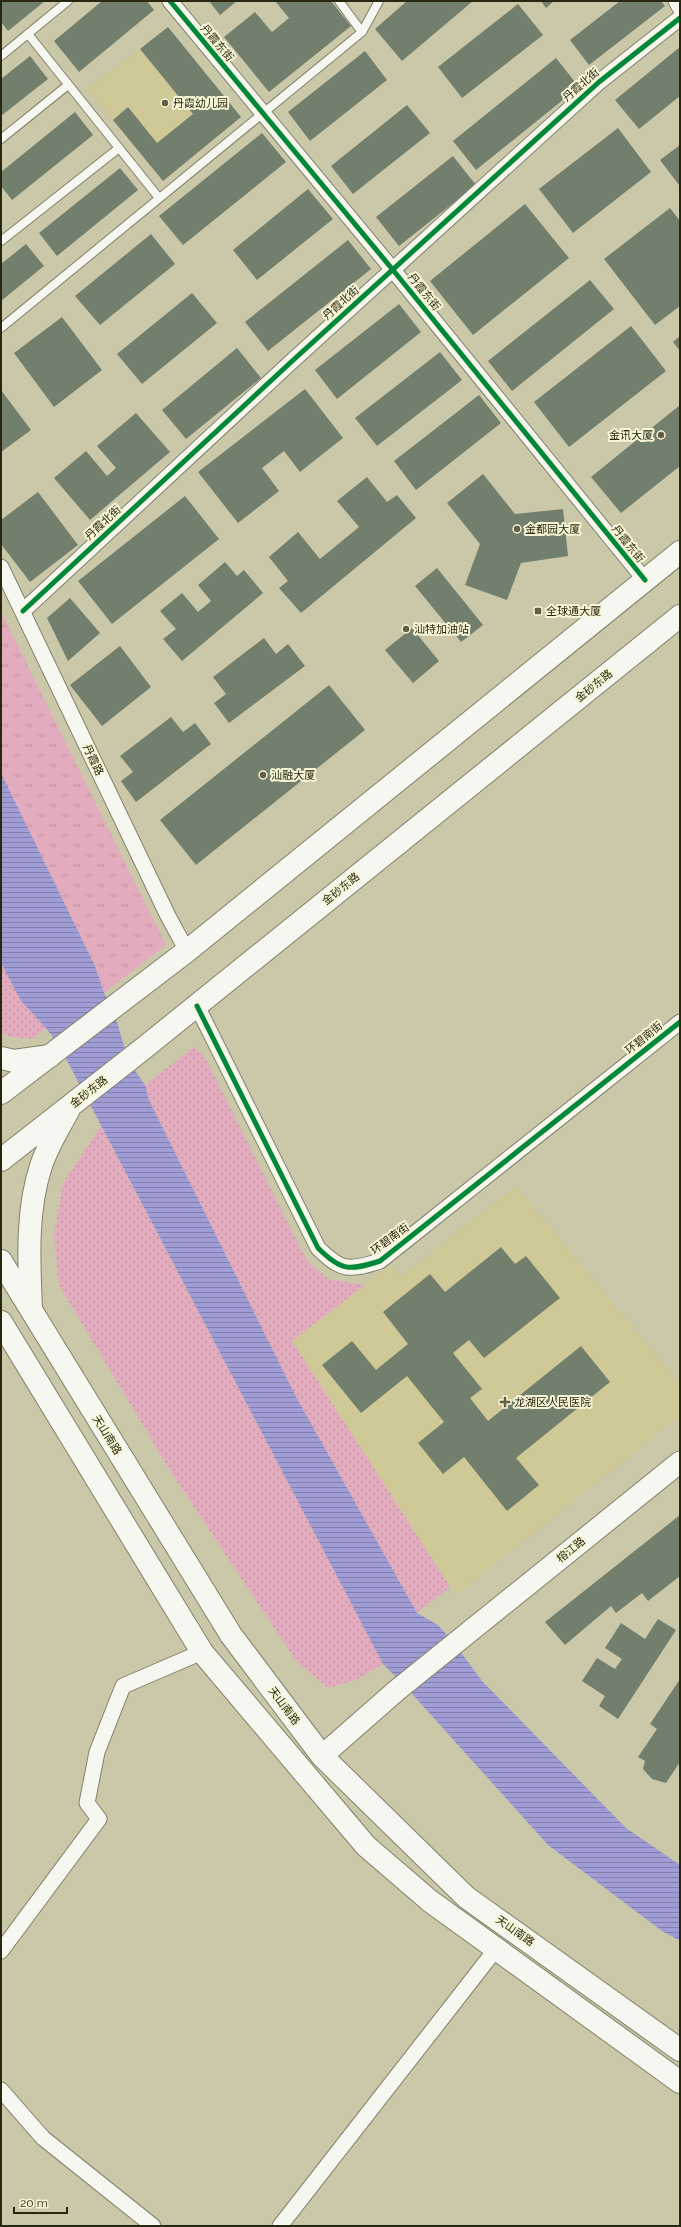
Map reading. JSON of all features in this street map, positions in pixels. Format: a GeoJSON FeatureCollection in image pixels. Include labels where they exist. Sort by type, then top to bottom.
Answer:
{"type":"FeatureCollection","features":[{"type":"Feature","properties":{"kind":"main road"},"geometry":{"type":"LineString","coordinates":[[1,1093],[124,1001],[187,951],[680,552]]}},
{"type":"Feature","properties":{"kind":"main road","name":"金砂东路"},"geometry":{"type":"LineString","coordinates":[[1,1160],[197,1006],[680,616]]}},
{"type":"Feature","properties":{"kind":"main road"},"geometry":{"type":"LineString","coordinates":[[1,1058],[14,1061],[53,1055]]}},
{"type":"Feature","properties":{"kind":"main road"},"geometry":{"type":"LineString","coordinates":[[31,1310],[28,1257],[32,1211],[41,1166],[74,1103]]}},
{"type":"Feature","properties":{"kind":"main road","name":"天山南路"},"geometry":{"type":"LineString","coordinates":[[1,1261],[231,1635],[322,1756],[466,1897],[680,2050]]}},
{"type":"Feature","properties":{"kind":"main road"},"geometry":{"type":"LineString","coordinates":[[2,1324],[202,1652],[366,1846],[430,1901],[680,2082]]}},
{"type":"Feature","properties":{"kind":"street","name":"丹霞东街"},"geometry":{"type":"LineString","coordinates":[[170,1],[393,270],[645,580]]}},
{"type":"Feature","properties":{"kind":"street"},"geometry":{"type":"LineString","coordinates":[[676,1],[680,8]]}},
{"type":"Feature","properties":{"kind":"street","name":"丹霞北街"},"geometry":{"type":"LineString","coordinates":[[23,611],[599,82],[680,18]]}},
{"type":"Feature","properties":{"kind":"street","name":"丹霞路"},"geometry":{"type":"LineString","coordinates":[[1,567],[168,916],[187,951]]}},
{"type":"Feature","properties":{"kind":"street","name":"环碧南街"},"geometry":{"type":"LineString","coordinates":[[197,1006],[318,1248],[334,1263],[356,1269],[380,1261],[680,1022]]}},
{"type":"Feature","properties":{"kind":"street","name":"榕江路"},"geometry":{"type":"LineString","coordinates":[[322,1756],[396,1691],[680,1462]]}},
{"type":"Feature","properties":{"kind":"street"},"geometry":{"type":"LineString","coordinates":[[1,1951],[99,1819],[87,1803],[95,1759],[123,1686],[202,1652]]}},
{"type":"Feature","properties":{"kind":"street"},"geometry":{"type":"LineString","coordinates":[[280,2226],[496,1949]]}},
{"type":"Feature","properties":{"kind":"street"},"geometry":{"type":"LineString","coordinates":[[1,2090],[43,2138],[153,2226]]}},
{"type":"Feature","properties":{"kind":"lane"},"geometry":{"type":"LineString","coordinates":[[1,56],[68,1]]}},
{"type":"Feature","properties":{"kind":"lane"},"geometry":{"type":"LineString","coordinates":[[339,1],[362,32]]}},
{"type":"Feature","properties":{"kind":"lane"},"geometry":{"type":"LineString","coordinates":[[1,328],[362,32],[379,1]]}},
{"type":"Feature","properties":{"kind":"lane"},"geometry":{"type":"LineString","coordinates":[[28,34],[159,198]]}},
{"type":"Feature","properties":{"kind":"lane"},"geometry":{"type":"LineString","coordinates":[[1,139],[68,85]]}},
{"type":"Feature","properties":{"kind":"lane"},"geometry":{"type":"LineString","coordinates":[[1,241],[119,148]]}},
{"type":"Feature","properties":{"kind":"shaded area","name":"丹霞幼儿园"},"geometry":{"type":"Polygon","coordinates":[[[168,27],[241,117],[163,181],[88,89],[168,27]]]}},
{"type":"Feature","properties":{"kind":"shaded area"},"geometry":{"type":"Polygon","coordinates":[[[1,773],[95,966],[104,993],[112,1006],[129,1062],[145,1085],[149,1100],[295,1395],[417,1613],[438,1625],[455,1644],[482,1681],[626,1828],[680,1865],[680,1941],[662,1931],[548,1845],[404,1685],[383,1664],[60,1047],[46,1028],[21,1001],[1,963],[1,773]]]}},
{"type":"Feature","properties":{"kind":"shaded area","name":"龙湖区人民医院"},"geometry":{"type":"Polygon","coordinates":[[[516,1186],[680,1384],[680,1416],[456,1595],[292,1341],[390,1265],[400,1277],[516,1186]]]}},
{"type":"Feature","properties":{"kind":"green space"},"geometry":{"type":"Polygon","coordinates":[[[1,612],[166,945],[104,993],[95,966],[1,773],[1,612]]]}},
{"type":"Feature","properties":{"kind":"green space"},"geometry":{"type":"Polygon","coordinates":[[[1,963],[21,1001],[46,1028],[33,1039],[10,1037],[1,1033],[1,963]]]}},
{"type":"Feature","properties":{"kind":"green space"},"geometry":{"type":"Polygon","coordinates":[[[194,1047],[205,1057],[307,1261],[328,1279],[365,1285],[292,1341],[450,1587],[417,1613],[295,1395],[149,1100],[145,1085],[194,1047]]]}},
{"type":"Feature","properties":{"kind":"green space"},"geometry":{"type":"Polygon","coordinates":[[[101,1126],[383,1664],[358,1679],[328,1688],[297,1662],[169,1469],[59,1285],[54,1236],[63,1183],[101,1126]]]}},
{"type":"Feature","properties":{"kind":"building"},"geometry":{"type":"Polygon","coordinates":[[[1,1],[45,1],[8,31],[1,22],[1,1]]]}},
{"type":"Feature","properties":{"kind":"building"},"geometry":{"type":"Polygon","coordinates":[[[102,1],[147,1],[154,10],[79,72],[54,41],[102,1]]]}},
{"type":"Feature","properties":{"kind":"building"},"geometry":{"type":"Polygon","coordinates":[[[209,1],[237,1],[220,15],[209,1]]]}},
{"type":"Feature","properties":{"kind":"building"},"geometry":{"type":"Polygon","coordinates":[[[275,1],[331,1],[351,26],[269,92],[224,37],[255,12],[272,32],[289,18],[275,1]]]}},
{"type":"Feature","properties":{"kind":"building"},"geometry":{"type":"Polygon","coordinates":[[[407,1],[473,1],[402,61],[375,29],[407,1]]]}},
{"type":"Feature","properties":{"kind":"building"},"geometry":{"type":"Polygon","coordinates":[[[541,1],[554,1],[546,8],[541,1]]]}},
{"type":"Feature","properties":{"kind":"building"},"geometry":{"type":"Polygon","coordinates":[[[620,1],[661,1],[665,6],[589,65],[570,40],[620,1]]]}},
{"type":"Feature","properties":{"kind":"building"},"geometry":{"type":"Polygon","coordinates":[[[518,4],[543,35],[462,98],[438,67],[518,4]]]}},
{"type":"Feature","properties":{"kind":"building","name":"丹霞幼儿园"},"geometry":{"type":"Polygon","coordinates":[[[168,27],[241,117],[163,181],[113,120],[128,107],[157,143],[193,114],[140,49],[168,27]]]}},
{"type":"Feature","properties":{"kind":"building"},"geometry":{"type":"Polygon","coordinates":[[[680,47],[680,96],[639,129],[615,100],[680,47]]]}},
{"type":"Feature","properties":{"kind":"building"},"geometry":{"type":"Polygon","coordinates":[[[365,51],[387,80],[310,141],[288,112],[365,51]]]}},
{"type":"Feature","properties":{"kind":"building"},"geometry":{"type":"Polygon","coordinates":[[[30,56],[48,79],[1,116],[1,79],[30,56]]]}},
{"type":"Feature","properties":{"kind":"building"},"geometry":{"type":"Polygon","coordinates":[[[556,58],[579,87],[476,170],[453,141],[556,58]]]}},
{"type":"Feature","properties":{"kind":"building"},"geometry":{"type":"Polygon","coordinates":[[[407,105],[430,133],[353,194],[331,166],[407,105]]]}},
{"type":"Feature","properties":{"kind":"building"},"geometry":{"type":"Polygon","coordinates":[[[75,112],[93,135],[12,200],[1,186],[1,172],[75,112]]]}},
{"type":"Feature","properties":{"kind":"building"},"geometry":{"type":"Polygon","coordinates":[[[618,128],[651,172],[573,233],[539,189],[618,128]]]}},
{"type":"Feature","properties":{"kind":"building"},"geometry":{"type":"Polygon","coordinates":[[[262,133],[286,162],[183,245],[159,216],[262,133]]]}},
{"type":"Feature","properties":{"kind":"building"},"geometry":{"type":"Polygon","coordinates":[[[680,145],[680,184],[679,185],[660,160],[680,145]]]}},
{"type":"Feature","properties":{"kind":"building"},"geometry":{"type":"Polygon","coordinates":[[[453,156],[476,185],[399,246],[376,217],[453,156]]]}},
{"type":"Feature","properties":{"kind":"building"},"geometry":{"type":"Polygon","coordinates":[[[120,168],[138,190],[57,256],[39,233],[120,168]]]}},
{"type":"Feature","properties":{"kind":"building"},"geometry":{"type":"Polygon","coordinates":[[[308,189],[333,219],[257,280],[233,250],[308,189]]]}},
{"type":"Feature","properties":{"kind":"building"},"geometry":{"type":"Polygon","coordinates":[[[525,204],[569,258],[473,335],[430,281],[525,204]]]}},
{"type":"Feature","properties":{"kind":"building"},"geometry":{"type":"Polygon","coordinates":[[[670,208],[680,221],[680,306],[655,325],[604,259],[670,208]]]}},
{"type":"Feature","properties":{"kind":"building"},"geometry":{"type":"Polygon","coordinates":[[[151,234],[175,264],[100,325],[75,296],[151,234]]]}},
{"type":"Feature","properties":{"kind":"building"},"geometry":{"type":"Polygon","coordinates":[[[348,240],[371,269],[268,351],[245,322],[348,240]]]}},
{"type":"Feature","properties":{"kind":"building"},"geometry":{"type":"Polygon","coordinates":[[[26,244],[44,266],[1,301],[1,264],[26,244]]]}},
{"type":"Feature","properties":{"kind":"building"},"geometry":{"type":"Polygon","coordinates":[[[590,280],[614,309],[512,391],[488,361],[590,280]]]}},
{"type":"Feature","properties":{"kind":"building"},"geometry":{"type":"Polygon","coordinates":[[[192,293],[217,323],[142,384],[117,354],[192,293]]]}},
{"type":"Feature","properties":{"kind":"building"},"geometry":{"type":"Polygon","coordinates":[[[399,304],[421,332],[337,399],[315,370],[399,304]]]}},
{"type":"Feature","properties":{"kind":"building"},"geometry":{"type":"Polygon","coordinates":[[[62,317],[102,370],[54,407],[14,353],[62,317]]]}},
{"type":"Feature","properties":{"kind":"building"},"geometry":{"type":"Polygon","coordinates":[[[631,326],[666,371],[569,447],[534,402],[631,326]]]}},
{"type":"Feature","properties":{"kind":"building"},"geometry":{"type":"Polygon","coordinates":[[[680,336],[680,351],[673,342],[680,336]]]}},
{"type":"Feature","properties":{"kind":"building"},"geometry":{"type":"Polygon","coordinates":[[[237,348],[261,378],[186,439],[162,410],[237,348]]]}},
{"type":"Feature","properties":{"kind":"building"},"geometry":{"type":"Polygon","coordinates":[[[440,352],[462,380],[377,446],[355,418],[440,352]]]}},
{"type":"Feature","properties":{"kind":"building"},"geometry":{"type":"Polygon","coordinates":[[[305,389],[343,438],[300,472],[284,451],[262,468],[279,491],[238,523],[198,472],[305,389]]]}},
{"type":"Feature","properties":{"kind":"building"},"geometry":{"type":"Polygon","coordinates":[[[1,390],[31,430],[1,452],[1,390]]]}},
{"type":"Feature","properties":{"kind":"building"},"geometry":{"type":"Polygon","coordinates":[[[479,395],[501,423],[416,490],[394,461],[479,395]]]}},
{"type":"Feature","properties":{"kind":"building","name":"金讯大厦"},"geometry":{"type":"Polygon","coordinates":[[[680,405],[680,466],[621,513],[591,477],[680,405]]]}},
{"type":"Feature","properties":{"kind":"building"},"geometry":{"type":"Polygon","coordinates":[[[136,413],[170,452],[90,520],[54,478],[86,451],[107,476],[116,468],[97,446],[136,413]]]}},
{"type":"Feature","properties":{"kind":"building","name":"金都园大厦"},"geometry":{"type":"Polygon","coordinates":[[[483,474],[515,514],[563,509],[568,556],[521,563],[507,600],[465,585],[480,544],[447,503],[483,474]]]}},
{"type":"Feature","properties":{"kind":"building"},"geometry":{"type":"Polygon","coordinates":[[[367,477],[387,502],[397,495],[416,518],[301,613],[279,588],[288,581],[269,557],[298,532],[320,559],[359,527],[337,501],[367,477]]]}},
{"type":"Feature","properties":{"kind":"building"},"geometry":{"type":"Polygon","coordinates":[[[38,492],[78,545],[30,582],[1,544],[1,520],[38,492]]]}},
{"type":"Feature","properties":{"kind":"building"},"geometry":{"type":"Polygon","coordinates":[[[185,496],[219,539],[112,624],[78,581],[185,496]]]}},
{"type":"Feature","properties":{"kind":"building"},"geometry":{"type":"Polygon","coordinates":[[[225,562],[237,576],[244,570],[263,593],[182,661],[163,639],[176,629],[160,611],[182,593],[198,612],[211,601],[198,585],[225,562]]]}},
{"type":"Feature","properties":{"kind":"building"},"geometry":{"type":"Polygon","coordinates":[[[437,568],[483,625],[461,642],[415,586],[437,568]]]}},
{"type":"Feature","properties":{"kind":"building"},"geometry":{"type":"Polygon","coordinates":[[[70,598],[100,633],[68,661],[47,618],[70,598]]]}},
{"type":"Feature","properties":{"kind":"building"},"geometry":{"type":"Polygon","coordinates":[[[412,628],[439,661],[413,683],[385,650],[412,628]]]}},
{"type":"Feature","properties":{"kind":"building"},"geometry":{"type":"Polygon","coordinates":[[[264,638],[276,654],[288,644],[305,666],[229,723],[214,703],[226,694],[213,677],[264,638]]]}},
{"type":"Feature","properties":{"kind":"building"},"geometry":{"type":"Polygon","coordinates":[[[120,646],[151,687],[102,726],[70,685],[120,646]]]}},
{"type":"Feature","properties":{"kind":"building","name":"汕融大厦"},"geometry":{"type":"Polygon","coordinates":[[[329,685],[365,730],[196,865],[160,820],[329,685]]]}},
{"type":"Feature","properties":{"kind":"building"},"geometry":{"type":"Polygon","coordinates":[[[171,717],[183,732],[195,723],[211,744],[136,802],[121,781],[133,772],[120,756],[171,717]]]}},
{"type":"Feature","properties":{"kind":"building"},"geometry":{"type":"Polygon","coordinates":[[[501,1247],[515,1264],[526,1256],[560,1298],[484,1358],[469,1340],[453,1353],[482,1389],[470,1398],[488,1421],[581,1346],[610,1382],[516,1458],[539,1485],[507,1511],[464,1457],[443,1474],[418,1443],[444,1422],[407,1376],[361,1413],[322,1365],[352,1341],[376,1370],[408,1344],[383,1312],[430,1274],[445,1292],[501,1247]]]}},
{"type":"Feature","properties":{"kind":"building"},"geometry":{"type":"Polygon","coordinates":[[[680,1515],[680,1576],[648,1601],[642,1593],[616,1613],[611,1606],[565,1645],[545,1622],[680,1515]]]}},
{"type":"Feature","properties":{"kind":"building"},"geometry":{"type":"Polygon","coordinates":[[[658,1619],[676,1630],[618,1719],[599,1706],[605,1696],[582,1681],[597,1658],[615,1669],[622,1659],[605,1648],[621,1623],[645,1639],[658,1619]]]}},
{"type":"Feature","properties":{"kind":"building"},"geometry":{"type":"Polygon","coordinates":[[[680,1679],[680,1762],[666,1783],[652,1779],[643,1769],[645,1761],[638,1757],[657,1729],[650,1724],[680,1679]]]}},
{"type":"Feature","properties":{"kind":"cycle path"},"geometry":{"type":"LineString","coordinates":[[170,1],[393,270],[645,580]]}},
{"type":"Feature","properties":{"kind":"cycle path"},"geometry":{"type":"LineString","coordinates":[[23,611],[290,363],[599,82],[680,18]]}},
{"type":"Feature","properties":{"kind":"cycle path"},"geometry":{"type":"LineString","coordinates":[[197,1006],[318,1248],[333,1261],[346,1267],[360,1266],[380,1261],[680,1022]]}},
{"type":"Feature","properties":{"kind":"place","name":"丹霞幼儿园"},"geometry":{"type":"Point","coordinates":[165,103]}},
{"type":"Feature","properties":{"kind":"place","name":"金讯大厦"},"geometry":{"type":"Point","coordinates":[661,435]}},
{"type":"Feature","properties":{"kind":"place","name":"金都园大厦"},"geometry":{"type":"Point","coordinates":[517,529]}},
{"type":"Feature","properties":{"kind":"place","name":"全球通大厦"},"geometry":{"type":"Point","coordinates":[538,611]}},
{"type":"Feature","properties":{"kind":"place","name":"汕特加油站"},"geometry":{"type":"Point","coordinates":[406,629]}},
{"type":"Feature","properties":{"kind":"place","name":"汕融大厦"},"geometry":{"type":"Point","coordinates":[263,775]}},
{"type":"Feature","properties":{"kind":"place","name":"龙湖区人民医院"},"geometry":{"type":"Point","coordinates":[505,1402]}}]}
